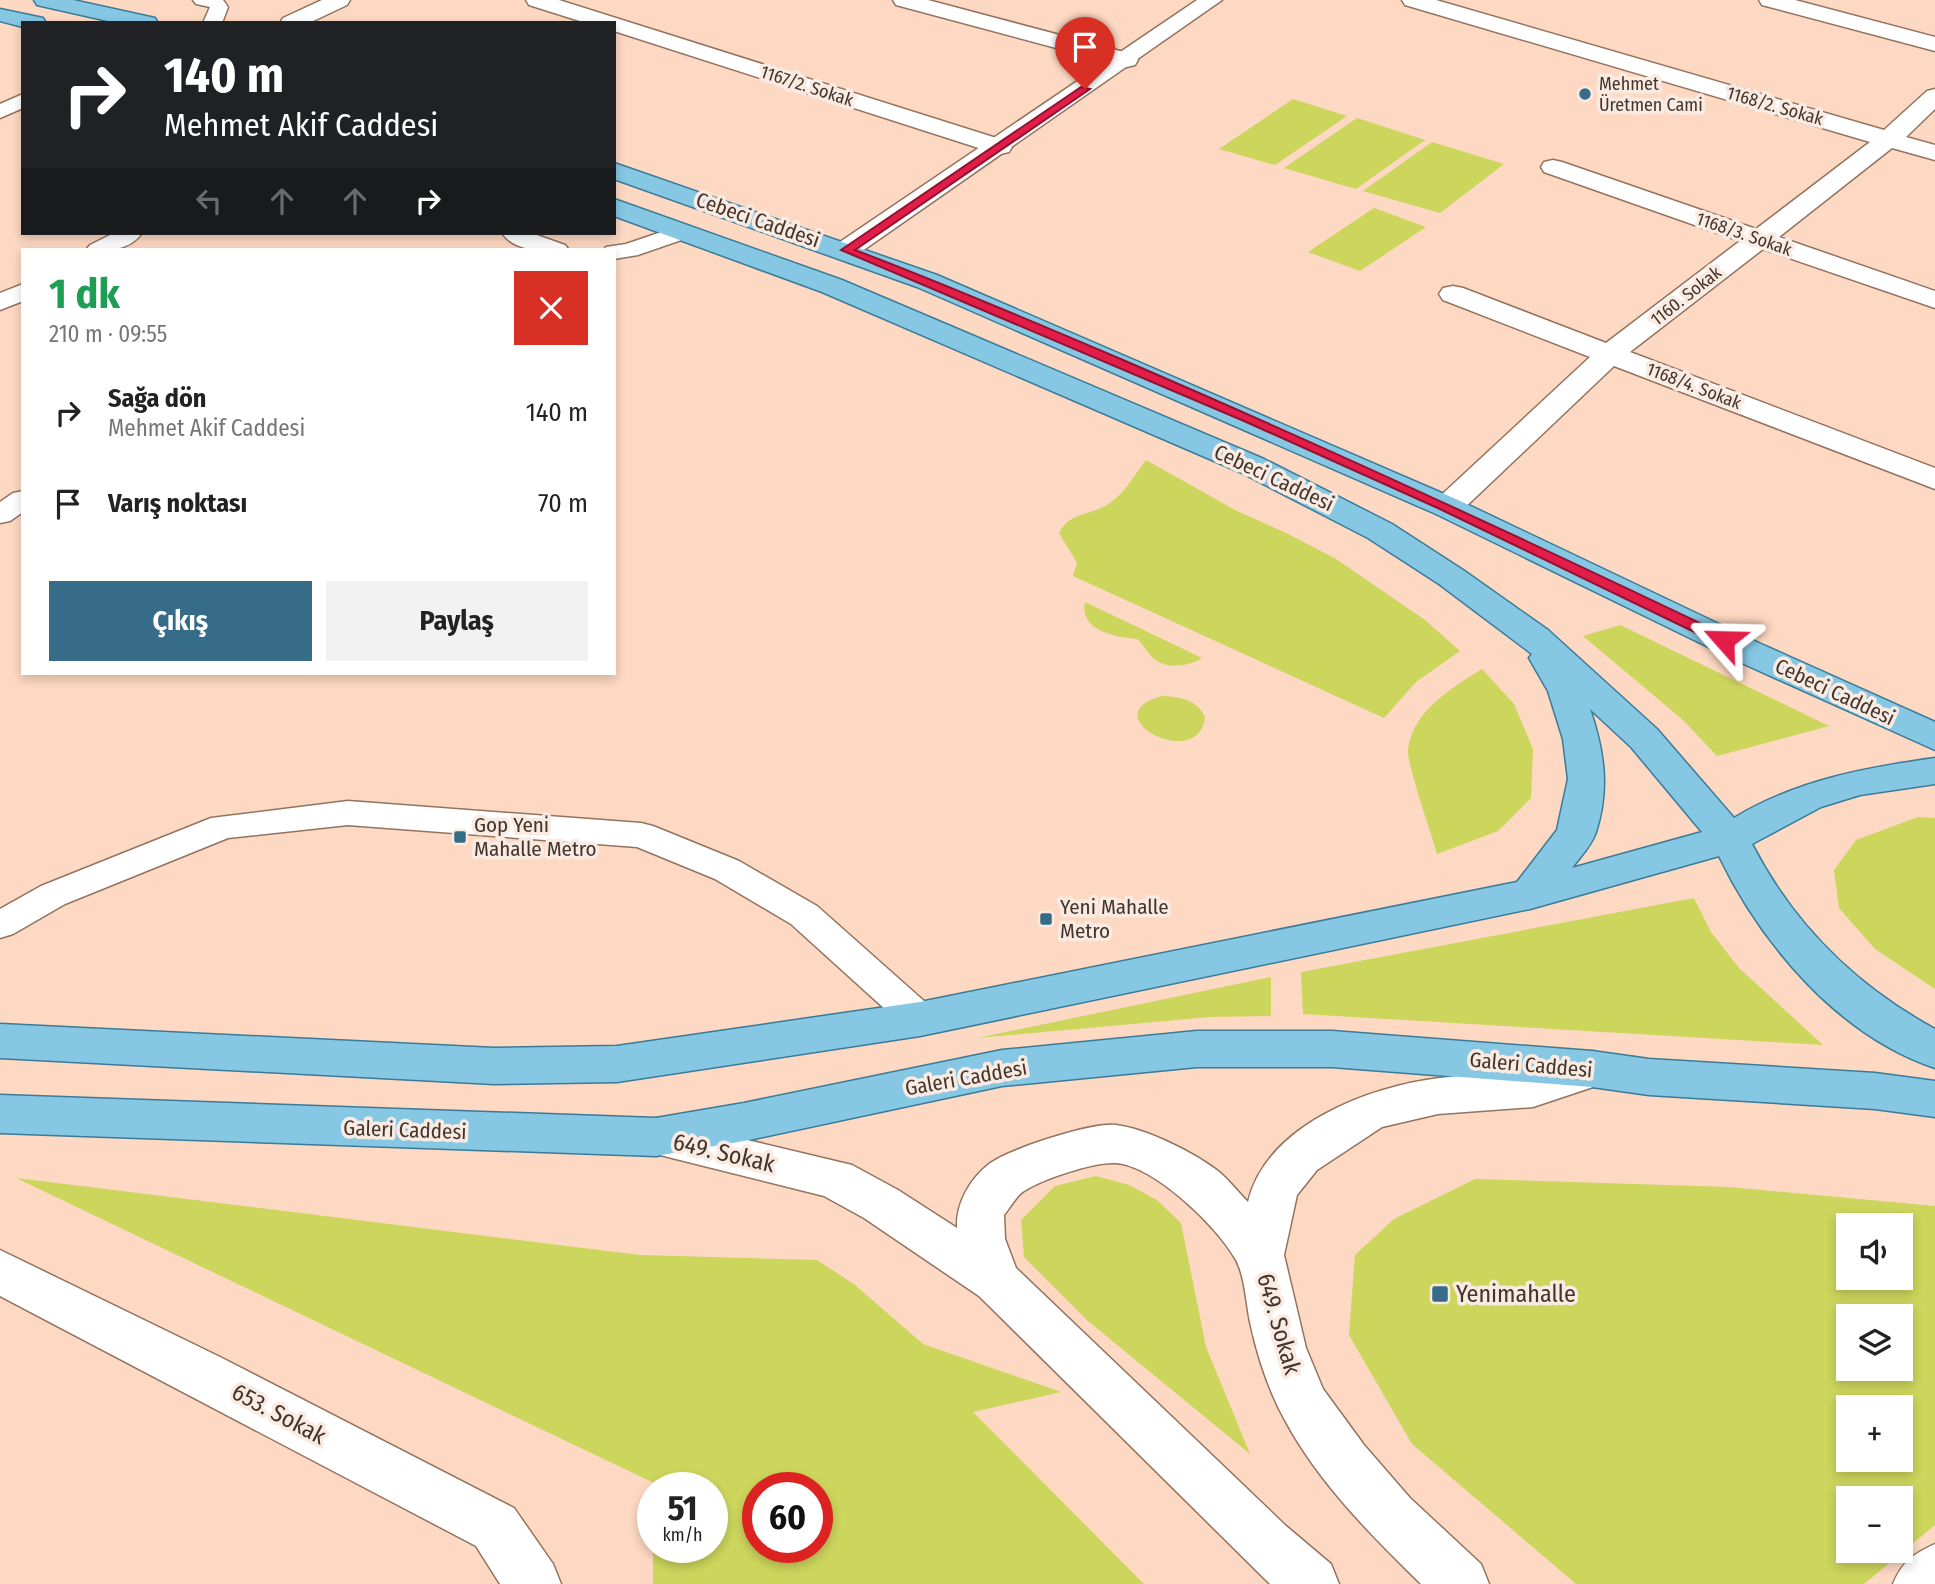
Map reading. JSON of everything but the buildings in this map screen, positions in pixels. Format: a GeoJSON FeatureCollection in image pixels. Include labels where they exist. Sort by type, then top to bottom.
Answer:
{"type":"FeatureCollection","features":[{"type":"Feature","properties":{"kind":"main road"},"geometry":{"type":"LineString","coordinates":[[45,0],[138,21]]}},
{"type":"Feature","properties":{"kind":"main road"},"geometry":{"type":"LineString","coordinates":[[0,15],[26,21]]}},
{"type":"Feature","properties":{"kind":"main road","name":"Cebeci Caddesi"},"geometry":{"type":"LineString","coordinates":[[616,171],[846,250],[1004,314],[1447,507],[1712,635],[1935,737]]}},
{"type":"Feature","properties":{"kind":"main road","name":"Cebeci Caddesi"},"geometry":{"type":"LineString","coordinates":[[616,208],[860,298],[1253,466],[1380,531],[1451,577],[1536,638],[1644,738],[1730,839],[1749,877],[1776,916],[1830,980],[1884,1022],[1935,1050]]}},
{"type":"Feature","properties":{"kind":"main road"},"geometry":{"type":"LineString","coordinates":[[745,254],[808,258],[846,250]]}},
{"type":"Feature","properties":{"kind":"main road"},"geometry":{"type":"LineString","coordinates":[[1530,894],[1576,833],[1587,779],[1581,739],[1566,691],[1536,638]]}},
{"type":"Feature","properties":{"kind":"main road"},"geometry":{"type":"LineString","coordinates":[[0,1041],[494,1066],[604,1064],[920,1019],[1530,894],[1730,839],[1764,818],[1807,797],[1860,782],[1935,771]]}},
{"type":"Feature","properties":{"kind":"main road","name":"Galeri Caddesi"},"geometry":{"type":"LineString","coordinates":[[0,1114],[656,1137],[781,1115],[1002,1068],[1197,1049],[1332,1049],[1592,1069],[1649,1077],[1875,1091],[1935,1099]]}},
{"type":"Feature","properties":{"kind":"street"},"geometry":{"type":"LineString","coordinates":[[295,21],[339,0]]}},
{"type":"Feature","properties":{"kind":"street"},"geometry":{"type":"LineString","coordinates":[[537,0],[603,21]]}},
{"type":"Feature","properties":{"kind":"street"},"geometry":{"type":"LineString","coordinates":[[904,0],[1127,60]]}},
{"type":"Feature","properties":{"kind":"street"},"geometry":{"type":"LineString","coordinates":[[846,250],[1211,0]]}},
{"type":"Feature","properties":{"kind":"street","name":"1168/2. Sokak"},"geometry":{"type":"LineString","coordinates":[[1413,0],[1935,153]]}},
{"type":"Feature","properties":{"kind":"street"},"geometry":{"type":"LineString","coordinates":[[1770,0],[1935,44]]}},
{"type":"Feature","properties":{"kind":"street","name":"1167/2. Sokak"},"geometry":{"type":"LineString","coordinates":[[616,25],[1000,147]]}},
{"type":"Feature","properties":{"kind":"street","name":"1160. Sokak"},"geometry":{"type":"LineString","coordinates":[[1447,507],[1611,354],[1889,139],[1935,96]]}},
{"type":"Feature","properties":{"kind":"street","name":"1168/3. Sokak"},"geometry":{"type":"LineString","coordinates":[[1553,167],[1935,300]]}},
{"type":"Feature","properties":{"kind":"street","name":"1168/4. Sokak"},"geometry":{"type":"LineString","coordinates":[[1453,294],[1935,479]]}},
{"type":"Feature","properties":{"kind":"street","name":"649. Sokak"},"geometry":{"type":"LineString","coordinates":[[1461,1584],[1391,1517],[1345,1463],[1304,1405],[1281,1348],[1260,1255],[1275,1187],[1301,1156],[1336,1131],[1371,1111],[1438,1096],[1533,1089],[1592,1069]]}},
{"type":"Feature","properties":{"kind":"street","name":"649. Sokak"},"geometry":{"type":"LineString","coordinates":[[656,1137],[835,1179],[881,1204],[996,1281],[1267,1545],[1311,1584]]}},
{"type":"Feature","properties":{"kind":"street"},"geometry":{"type":"LineString","coordinates":[[996,1281],[981,1239],[980,1210],[1006,1178],[1057,1155],[1115,1144],[1154,1156],[1201,1185],[1234,1220],[1260,1255]]}},
{"type":"Feature","properties":{"kind":"street","name":"653. Sokak"},"geometry":{"type":"LineString","coordinates":[[0,1272],[495,1527],[533,1584]]}},
{"type":"Feature","properties":{"kind":"street"},"geometry":{"type":"LineString","coordinates":[[1922,1584],[1935,1572]]}},
{"type":"Feature","properties":{"kind":"lane"},"geometry":{"type":"LineString","coordinates":[[202,0],[215,2],[219,7],[213,21]]}},
{"type":"Feature","properties":{"kind":"lane"},"geometry":{"type":"LineString","coordinates":[[0,112],[21,101]]}},
{"type":"Feature","properties":{"kind":"lane"},"geometry":{"type":"LineString","coordinates":[[616,253],[682,232]]}},
{"type":"Feature","properties":{"kind":"lane"},"geometry":{"type":"LineString","coordinates":[[102,248],[127,235]]}},
{"type":"Feature","properties":{"kind":"lane"},"geometry":{"type":"LineString","coordinates":[[517,235],[549,248]]}},
{"type":"Feature","properties":{"kind":"lane"},"geometry":{"type":"LineString","coordinates":[[0,303],[21,292]]}},
{"type":"Feature","properties":{"kind":"lane"},"geometry":{"type":"LineString","coordinates":[[0,515],[21,500]]}},
{"type":"Feature","properties":{"kind":"lane"},"geometry":{"type":"LineString","coordinates":[[0,925],[54,895],[223,826],[348,813],[641,835],[727,870],[804,915],[920,1019]]}},
{"type":"Feature","properties":{"kind":"green space"},"geometry":{"type":"Polygon","coordinates":[[[1293,99],[1347,116],[1275,165],[1219,149],[1293,99]]]}},
{"type":"Feature","properties":{"kind":"green space"},"geometry":{"type":"Polygon","coordinates":[[[1357,118],[1425,140],[1356,189],[1284,168],[1357,118]]]}},
{"type":"Feature","properties":{"kind":"green space"},"geometry":{"type":"Polygon","coordinates":[[[1432,142],[1504,164],[1440,213],[1363,191],[1432,142]]]}},
{"type":"Feature","properties":{"kind":"green space"},"geometry":{"type":"Polygon","coordinates":[[[1374,208],[1426,227],[1360,271],[1308,252],[1374,208]]]}},
{"type":"Feature","properties":{"kind":"green space"},"geometry":{"type":"Polygon","coordinates":[[[1146,460],[1235,510],[1336,559],[1425,620],[1460,651],[1416,682],[1384,718],[1073,576],[1077,563],[1059,533],[1075,517],[1116,499],[1146,460]]]}},
{"type":"Feature","properties":{"kind":"green space"},"geometry":{"type":"Polygon","coordinates":[[[1085,602],[1202,658],[1180,666],[1157,661],[1137,639],[1110,634],[1093,626],[1085,612],[1085,602]]]}},
{"type":"Feature","properties":{"kind":"green space"},"geometry":{"type":"Polygon","coordinates":[[[1620,625],[1829,726],[1717,756],[1683,720],[1583,636],[1620,625]]]}},
{"type":"Feature","properties":{"kind":"green space"},"geometry":{"type":"Polygon","coordinates":[[[1482,669],[1514,704],[1533,749],[1531,798],[1498,831],[1437,854],[1409,758],[1411,736],[1417,723],[1436,702],[1482,669]]]}},
{"type":"Feature","properties":{"kind":"green space"},"geometry":{"type":"Polygon","coordinates":[[[1163,696],[1193,703],[1202,711],[1205,717],[1198,733],[1185,740],[1170,740],[1154,735],[1142,726],[1138,715],[1143,704],[1163,696]]]}},
{"type":"Feature","properties":{"kind":"green space"},"geometry":{"type":"Polygon","coordinates":[[[1918,817],[1935,818],[1935,989],[1875,949],[1839,908],[1834,870],[1856,840],[1918,817]]]}},
{"type":"Feature","properties":{"kind":"green space"},"geometry":{"type":"Polygon","coordinates":[[[1694,898],[1711,932],[1739,968],[1823,1045],[1303,1014],[1301,972],[1694,898]]]}},
{"type":"Feature","properties":{"kind":"green space"},"geometry":{"type":"Polygon","coordinates":[[[1271,977],[1271,1016],[1210,1017],[977,1038],[1271,977]]]}},
{"type":"Feature","properties":{"kind":"green space"},"geometry":{"type":"Polygon","coordinates":[[[1096,1176],[1129,1185],[1157,1200],[1181,1223],[1206,1347],[1250,1454],[1088,1321],[1024,1257],[1021,1220],[1055,1186],[1096,1176]]]}},
{"type":"Feature","properties":{"kind":"green space"},"geometry":{"type":"Polygon","coordinates":[[[16,1178],[640,1255],[817,1260],[855,1285],[923,1344],[1061,1392],[973,1412],[1144,1584],[653,1584],[653,1563],[728,1563],[728,1472],[637,1472],[637,1475],[16,1178]]]}},
{"type":"Feature","properties":{"kind":"green space"},"geometry":{"type":"Polygon","coordinates":[[[1475,1179],[1729,1187],[1935,1206],[1935,1525],[1913,1543],[1913,1486],[1836,1486],[1836,1563],[1889,1563],[1864,1584],[1576,1584],[1412,1444],[1349,1335],[1355,1255],[1394,1219],[1475,1179]]]}},
{"type":"Feature","properties":{"kind":"place","name":"Mehmet Üretmen Cami"},"geometry":{"type":"Point","coordinates":[1585,94]}},
{"type":"Feature","properties":{"kind":"place","name":"Gop Yeni Mahalle Metro"},"geometry":{"type":"Point","coordinates":[460,837]}},
{"type":"Feature","properties":{"kind":"place","name":"Yeni Mahalle Metro"},"geometry":{"type":"Point","coordinates":[1046,919]}},
{"type":"Feature","properties":{"kind":"place","name":"Yenimahalle"},"geometry":{"type":"Point","coordinates":[1440,1294]}},
{"type":"Feature","properties":{"kind":"route"},"geometry":{"type":"LineString","coordinates":[[1085,89],[846,250],[927,281],[1248,418],[1447,507],[1724,640]]}}]}
